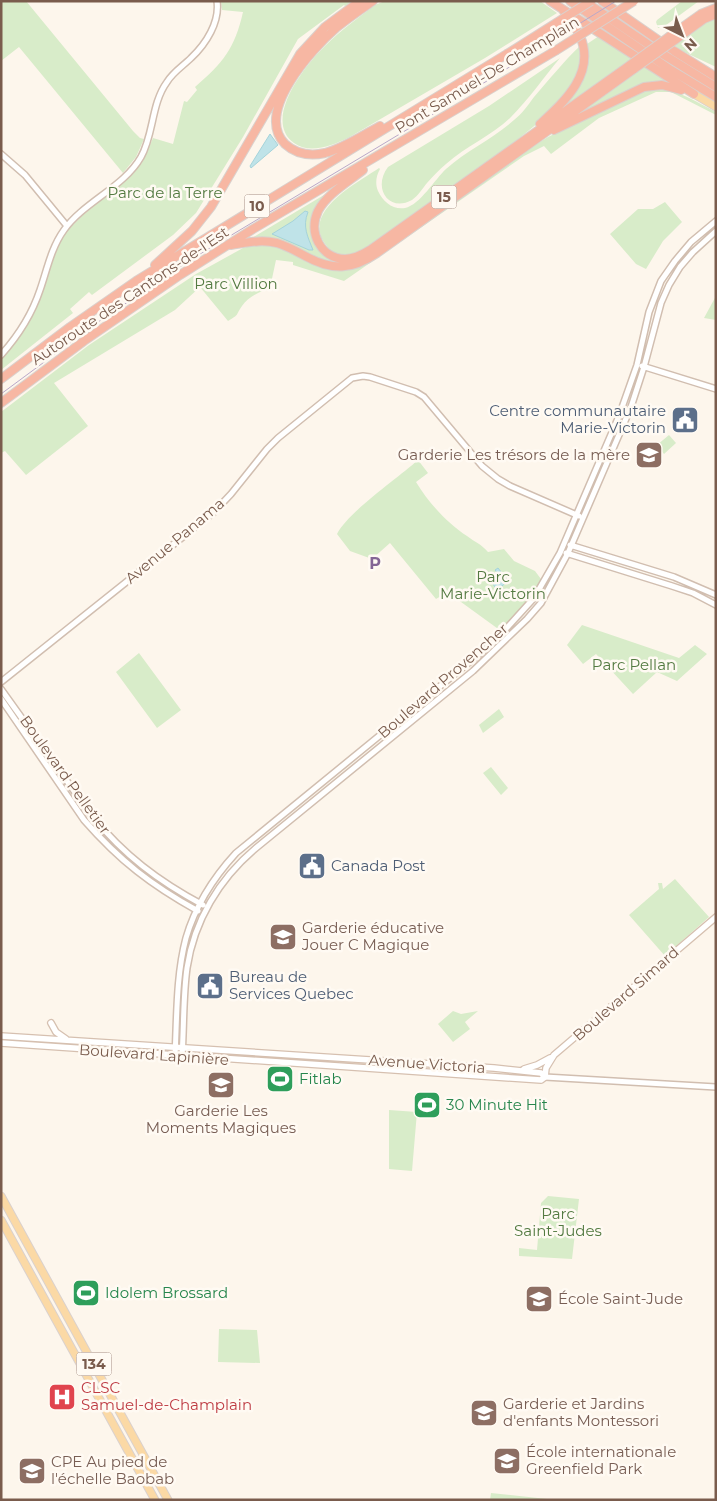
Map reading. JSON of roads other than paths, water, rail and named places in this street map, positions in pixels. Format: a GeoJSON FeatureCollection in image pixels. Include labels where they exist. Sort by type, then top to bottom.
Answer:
{"type":"FeatureCollection","features":[{"type":"Feature","properties":{"kind":"highway"},"geometry":{"type":"LineString","coordinates":[[136,281],[185,238],[206,215],[290,69],[305,48],[325,27],[360,1]]}},
{"type":"Feature","properties":{"kind":"highway"},"geometry":{"type":"LineString","coordinates":[[373,1],[333,31],[316,48],[298,71],[278,107],[276,123],[280,136],[288,146],[299,152],[312,154],[326,152],[428,102]]}},
{"type":"Feature","properties":{"kind":"highway"},"geometry":{"type":"LineString","coordinates":[[550,1],[694,94]]}},
{"type":"Feature","properties":{"kind":"highway"},"geometry":{"type":"LineString","coordinates":[[570,1],[671,70],[716,97]]}},
{"type":"Feature","properties":{"kind":"highway"},"geometry":{"type":"LineString","coordinates":[[584,1],[661,53],[716,87]]}},
{"type":"Feature","properties":{"kind":"highway","name":"Pont Samuel-De Champlain"},"geometry":{"type":"LineString","coordinates":[[428,102],[591,1]]}},
{"type":"Feature","properties":{"kind":"highway"},"geometry":{"type":"LineString","coordinates":[[602,1],[674,51],[716,77]]}},
{"type":"Feature","properties":{"kind":"highway"},"geometry":{"type":"LineString","coordinates":[[607,1],[620,14]]}},
{"type":"Feature","properties":{"kind":"highway","name":"Pont Samuel-De Champlain"},"geometry":{"type":"LineString","coordinates":[[380,155],[502,83],[634,1]]}},
{"type":"Feature","properties":{"kind":"highway"},"geometry":{"type":"LineString","coordinates":[[673,38],[701,14],[716,8]]}},
{"type":"Feature","properties":{"kind":"highway"},"geometry":{"type":"LineString","coordinates":[[511,149],[564,100],[580,78],[584,63],[583,44],[563,10]]}},
{"type":"Feature","properties":{"kind":"highway"},"geometry":{"type":"LineString","coordinates":[[511,149],[673,38],[716,14]]}},
{"type":"Feature","properties":{"kind":"highway"},"geometry":{"type":"LineString","coordinates":[[226,246],[254,241],[269,242],[286,247],[324,265],[339,267],[357,264],[374,254],[536,139],[632,67]]}},
{"type":"Feature","properties":{"kind":"highway"},"geometry":{"type":"LineString","coordinates":[[536,139],[644,87],[662,85],[694,94]]}},
{"type":"Feature","properties":{"kind":"highway","name":"Autoroute des Cantons-de-l'Est"},"geometry":{"type":"LineString","coordinates":[[1,379],[70,327],[136,281],[428,102]]}},
{"type":"Feature","properties":{"kind":"highway","name":"15"},"geometry":{"type":"LineString","coordinates":[[380,155],[332,194],[319,210],[314,223],[315,234],[322,248],[332,256],[348,259],[366,253],[511,149]]}},
{"type":"Feature","properties":{"kind":"highway","name":"Autoroute des Cantons-de-l'Est"},"geometry":{"type":"LineString","coordinates":[[1,403],[122,314],[226,246],[380,155]]}},
{"type":"Feature","properties":{"kind":"main road"},"geometry":{"type":"LineString","coordinates":[[694,94],[716,107]]}},
{"type":"Feature","properties":{"kind":"main road","name":"Boulevard Simard"},"geometry":{"type":"LineString","coordinates":[[545,1077],[546,1068],[554,1055],[716,917]]}},
{"type":"Feature","properties":{"kind":"main road"},"geometry":{"type":"LineString","coordinates":[[51,1023],[56,1032],[68,1040]]}},
{"type":"Feature","properties":{"kind":"main road","name":"Boulevard Lapinière"},"geometry":{"type":"LineString","coordinates":[[1,1036],[308,1056]]}},
{"type":"Feature","properties":{"kind":"main road","name":"Boulevard Lapinière"},"geometry":{"type":"LineString","coordinates":[[1,1043],[308,1064]]}},
{"type":"Feature","properties":{"kind":"main road"},"geometry":{"type":"LineString","coordinates":[[518,1070],[537,1065],[554,1055]]}},
{"type":"Feature","properties":{"kind":"main road","name":"Avenue Victoria"},"geometry":{"type":"LineString","coordinates":[[308,1056],[518,1070],[541,1073],[545,1077],[540,1080],[308,1064]]}},
{"type":"Feature","properties":{"kind":"main road","name":"134"},"geometry":{"type":"LineString","coordinates":[[1,1196],[168,1500]]}},
{"type":"Feature","properties":{"kind":"main road","name":"134"},"geometry":{"type":"LineString","coordinates":[[1,1220],[155,1500]]}},
{"type":"Feature","properties":{"kind":"street"},"geometry":{"type":"LineString","coordinates":[[1,355],[16,337],[28,316],[39,293],[55,245],[67,226],[128,174],[140,160],[164,86],[174,73],[194,55],[211,32],[217,16],[217,1]]}},
{"type":"Feature","properties":{"kind":"street"},"geometry":{"type":"LineString","coordinates":[[1,154],[25,175],[67,226]]}},
{"type":"Feature","properties":{"kind":"street","name":"Boulevard Provencher"},"geometry":{"type":"LineString","coordinates":[[179,1047],[180,968],[186,937],[197,910],[219,872],[236,853],[494,642],[534,598],[565,543],[620,415],[636,365],[649,312],[661,281],[691,242],[716,221]]}},
{"type":"Feature","properties":{"kind":"street","name":"Boulevard Provencher"},"geometry":{"type":"LineString","coordinates":[[178,1056],[187,968],[194,938],[203,913],[222,882],[248,855],[473,671],[508,639],[541,603],[572,546],[626,418],[644,367],[658,314],[669,285],[680,267],[693,252],[716,231]]}},
{"type":"Feature","properties":{"kind":"street"},"geometry":{"type":"LineString","coordinates":[[636,365],[716,389]]}},
{"type":"Feature","properties":{"kind":"street","name":"Avenue Panama"},"geometry":{"type":"LineString","coordinates":[[1,682],[214,512],[278,438],[352,378],[370,377],[416,392],[429,402],[482,466],[493,476],[510,486],[584,517]]}},
{"type":"Feature","properties":{"kind":"street"},"geometry":{"type":"LineString","coordinates":[[620,415],[626,418]]}},
{"type":"Feature","properties":{"kind":"street"},"geometry":{"type":"LineString","coordinates":[[565,543],[674,577],[716,595]]}},
{"type":"Feature","properties":{"kind":"street"},"geometry":{"type":"LineString","coordinates":[[561,551],[693,593],[716,605]]}},
{"type":"Feature","properties":{"kind":"street","name":"Boulevard Pelletier"},"geometry":{"type":"LineString","coordinates":[[1,689],[106,834],[133,860],[158,879],[207,907]]}},
{"type":"Feature","properties":{"kind":"street","name":"Boulevard Pelletier"},"geometry":{"type":"LineString","coordinates":[[1,699],[84,820],[111,850],[128,866],[154,885],[203,913]]}},
{"type":"Feature","properties":{"kind":"street"},"geometry":{"type":"LineString","coordinates":[[128,866],[133,860]]}},
{"type":"Feature","properties":{"kind":"street","name":"Avenue Victoria"},"geometry":{"type":"LineString","coordinates":[[545,1077],[716,1087]]}},
{"type":"Feature","properties":{"kind":"water"},"geometry":{"type":"Polygon","coordinates":[[[270,134],[278,145],[251,168],[250,166],[270,134]]]}},
{"type":"Feature","properties":{"kind":"water"},"geometry":{"type":"Polygon","coordinates":[[[305,211],[308,212],[306,232],[313,250],[272,234],[293,221],[305,211]]]}},
{"type":"Feature","properties":{"kind":"water"},"geometry":{"type":"Polygon","coordinates":[[[498,568],[508,581],[497,590],[493,584],[501,577],[495,570],[498,568]]]}},
{"type":"Feature","properties":{"kind":"tram line"},"geometry":{"type":"LineString","coordinates":[[1,394],[101,320],[190,260],[453,102],[616,1]]}},
{"type":"Feature","properties":{"kind":"place","name":"Centre communautaire Marie-Victorin"},"geometry":{"type":"Point","coordinates":[685,420]}},
{"type":"Feature","properties":{"kind":"place","name":"Garderie Les trésors de la mère"},"geometry":{"type":"Point","coordinates":[649,455]}},
{"type":"Feature","properties":{"kind":"place","name":"Canada Post"},"geometry":{"type":"Point","coordinates":[312,866]}},
{"type":"Feature","properties":{"kind":"place","name":"Garderie éducative Jouer C Magique"},"geometry":{"type":"Point","coordinates":[283,937]}},
{"type":"Feature","properties":{"kind":"place","name":"Bureau de Services Quebec"},"geometry":{"type":"Point","coordinates":[210,986]}},
{"type":"Feature","properties":{"kind":"place","name":"Fitlab"},"geometry":{"type":"Point","coordinates":[280,1079]}},
{"type":"Feature","properties":{"kind":"place","name":"Garderie Les Moments Magiques"},"geometry":{"type":"Point","coordinates":[221,1085]}},
{"type":"Feature","properties":{"kind":"place","name":"30 Minute Hit"},"geometry":{"type":"Point","coordinates":[427,1105]}},
{"type":"Feature","properties":{"kind":"place","name":"Idolem Brossard"},"geometry":{"type":"Point","coordinates":[86,1293]}},
{"type":"Feature","properties":{"kind":"place","name":"École Saint-Jude"},"geometry":{"type":"Point","coordinates":[539,1299]}},
{"type":"Feature","properties":{"kind":"place","name":"CLSC Samuel-de-Champlain"},"geometry":{"type":"Point","coordinates":[62,1397]}},
{"type":"Feature","properties":{"kind":"place","name":"Garderie et Jardins d'enfants Montessori"},"geometry":{"type":"Point","coordinates":[484,1413]}},
{"type":"Feature","properties":{"kind":"place","name":"École internationale Greenfield Park"},"geometry":{"type":"Point","coordinates":[507,1461]}},
{"type":"Feature","properties":{"kind":"place","name":"CPE Au pied de l'échelle Baobab"},"geometry":{"type":"Point","coordinates":[32,1471]}},
{"type":"Feature","properties":{"kind":"district","name":"P"},"geometry":{"type":"Point","coordinates":[375,563]}},
{"type":"Feature","properties":{"kind":"park label","name":"Parc de la Terre"},"geometry":{"type":"Point","coordinates":[165,193]}},
{"type":"Feature","properties":{"kind":"park label","name":"Parc Villion"},"geometry":{"type":"Point","coordinates":[236,284]}},
{"type":"Feature","properties":{"kind":"park label","name":"Parc Marie-Victorin"},"geometry":{"type":"Point","coordinates":[493,586]}},
{"type":"Feature","properties":{"kind":"park label","name":"Parc Pellan"},"geometry":{"type":"Point","coordinates":[634,665]}},
{"type":"Feature","properties":{"kind":"park label","name":"Parc Saint-Judes"},"geometry":{"type":"Point","coordinates":[558,1222]}}]}
